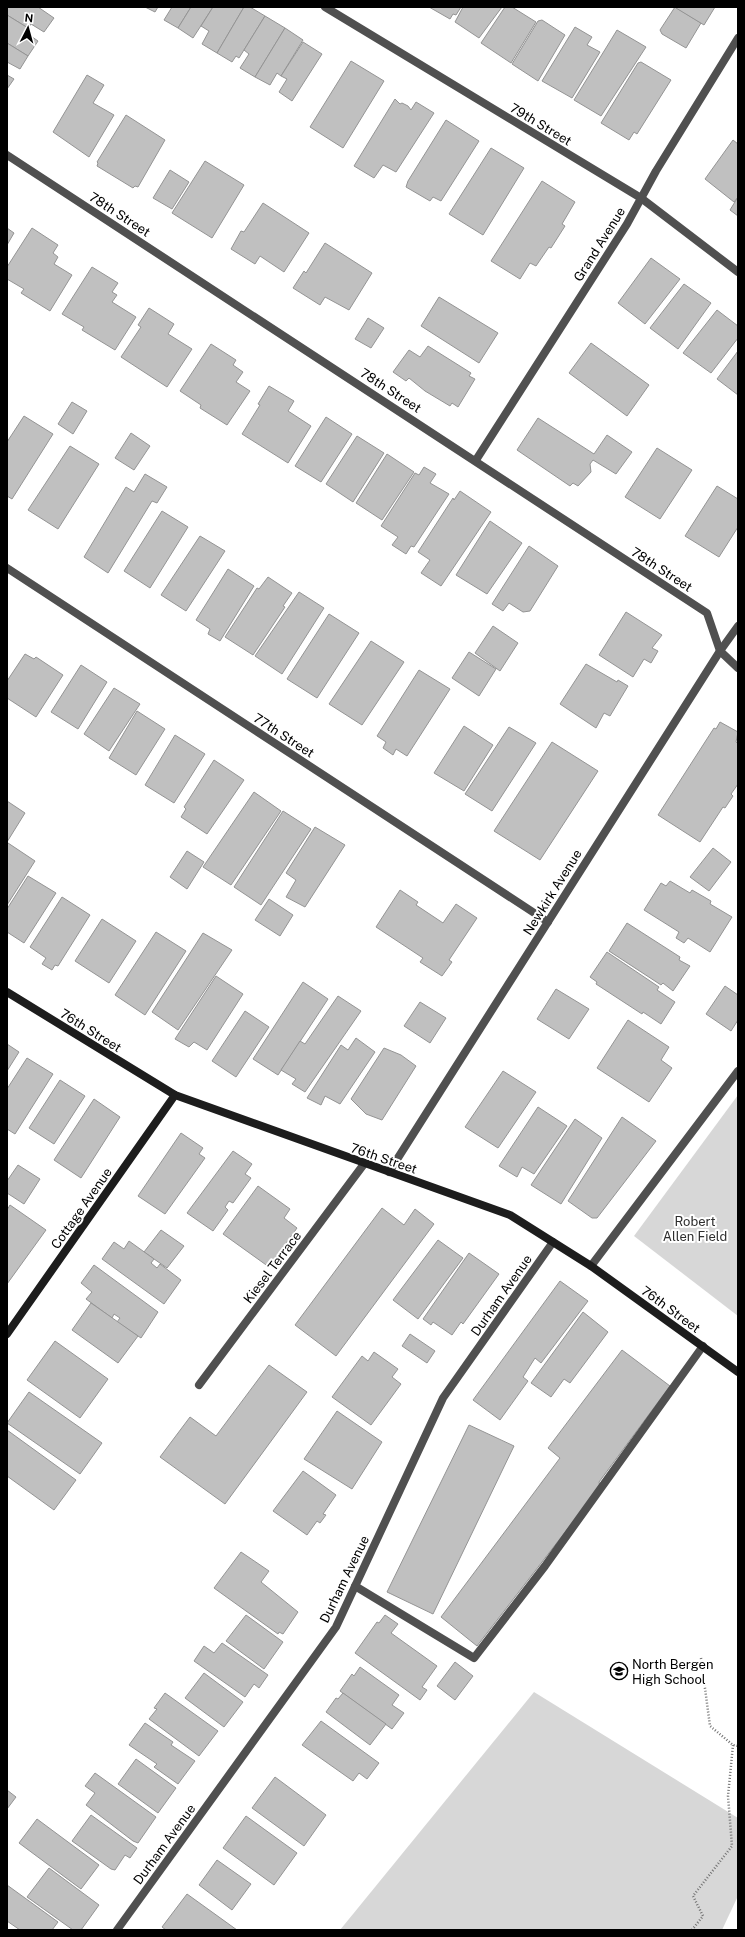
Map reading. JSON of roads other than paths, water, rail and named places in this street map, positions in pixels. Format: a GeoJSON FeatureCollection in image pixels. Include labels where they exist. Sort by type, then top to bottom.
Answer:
{"type":"FeatureCollection","features":[{"type":"Feature","properties":{"kind":"street","name":"79th Street"},"geometry":{"type":"LineString","coordinates":[[325,7],[641,198],[738,272]]}},
{"type":"Feature","properties":{"kind":"street","name":"Grand Avenue"},"geometry":{"type":"LineString","coordinates":[[476,460],[623,230],[738,38]]}},
{"type":"Feature","properties":{"kind":"street","name":"78th Street"},"geometry":{"type":"LineString","coordinates":[[7,155],[476,460],[707,613],[720,651],[738,668]]}},
{"type":"Feature","properties":{"kind":"street","name":"77th Street"},"geometry":{"type":"LineString","coordinates":[[7,568],[548,922]]}},
{"type":"Feature","properties":{"kind":"street","name":"Newkirk Avenue"},"geometry":{"type":"LineString","coordinates":[[388,1172],[720,651],[738,626]]}},
{"type":"Feature","properties":{"kind":"street","name":"76th Street"},"geometry":{"type":"LineString","coordinates":[[7,992],[175,1095],[364,1164],[510,1215],[591,1266],[738,1372]]}},
{"type":"Feature","properties":{"kind":"street"},"geometry":{"type":"LineString","coordinates":[[591,1266],[738,1071]]}},
{"type":"Feature","properties":{"kind":"street","name":"Cottage Avenue"},"geometry":{"type":"LineString","coordinates":[[7,1334],[175,1095]]}},
{"type":"Feature","properties":{"kind":"street","name":"Kiesel Terrace"},"geometry":{"type":"LineString","coordinates":[[199,1385],[364,1164]]}},
{"type":"Feature","properties":{"kind":"street","name":"Durham Avenue"},"geometry":{"type":"LineString","coordinates":[[117,1930],[336,1627],[443,1398],[553,1242]]}},
{"type":"Feature","properties":{"kind":"street"},"geometry":{"type":"LineString","coordinates":[[355,1586],[474,1658],[550,1560],[703,1346]]}},
{"type":"Feature","properties":{"kind":"place","name":"North Bergen High School"},"geometry":{"type":"Point","coordinates":[619,1671]}},
{"type":"Feature","properties":{"kind":"park label","name":"Robert Allen Field"},"geometry":{"type":"Point","coordinates":[695,1228]}}]}
